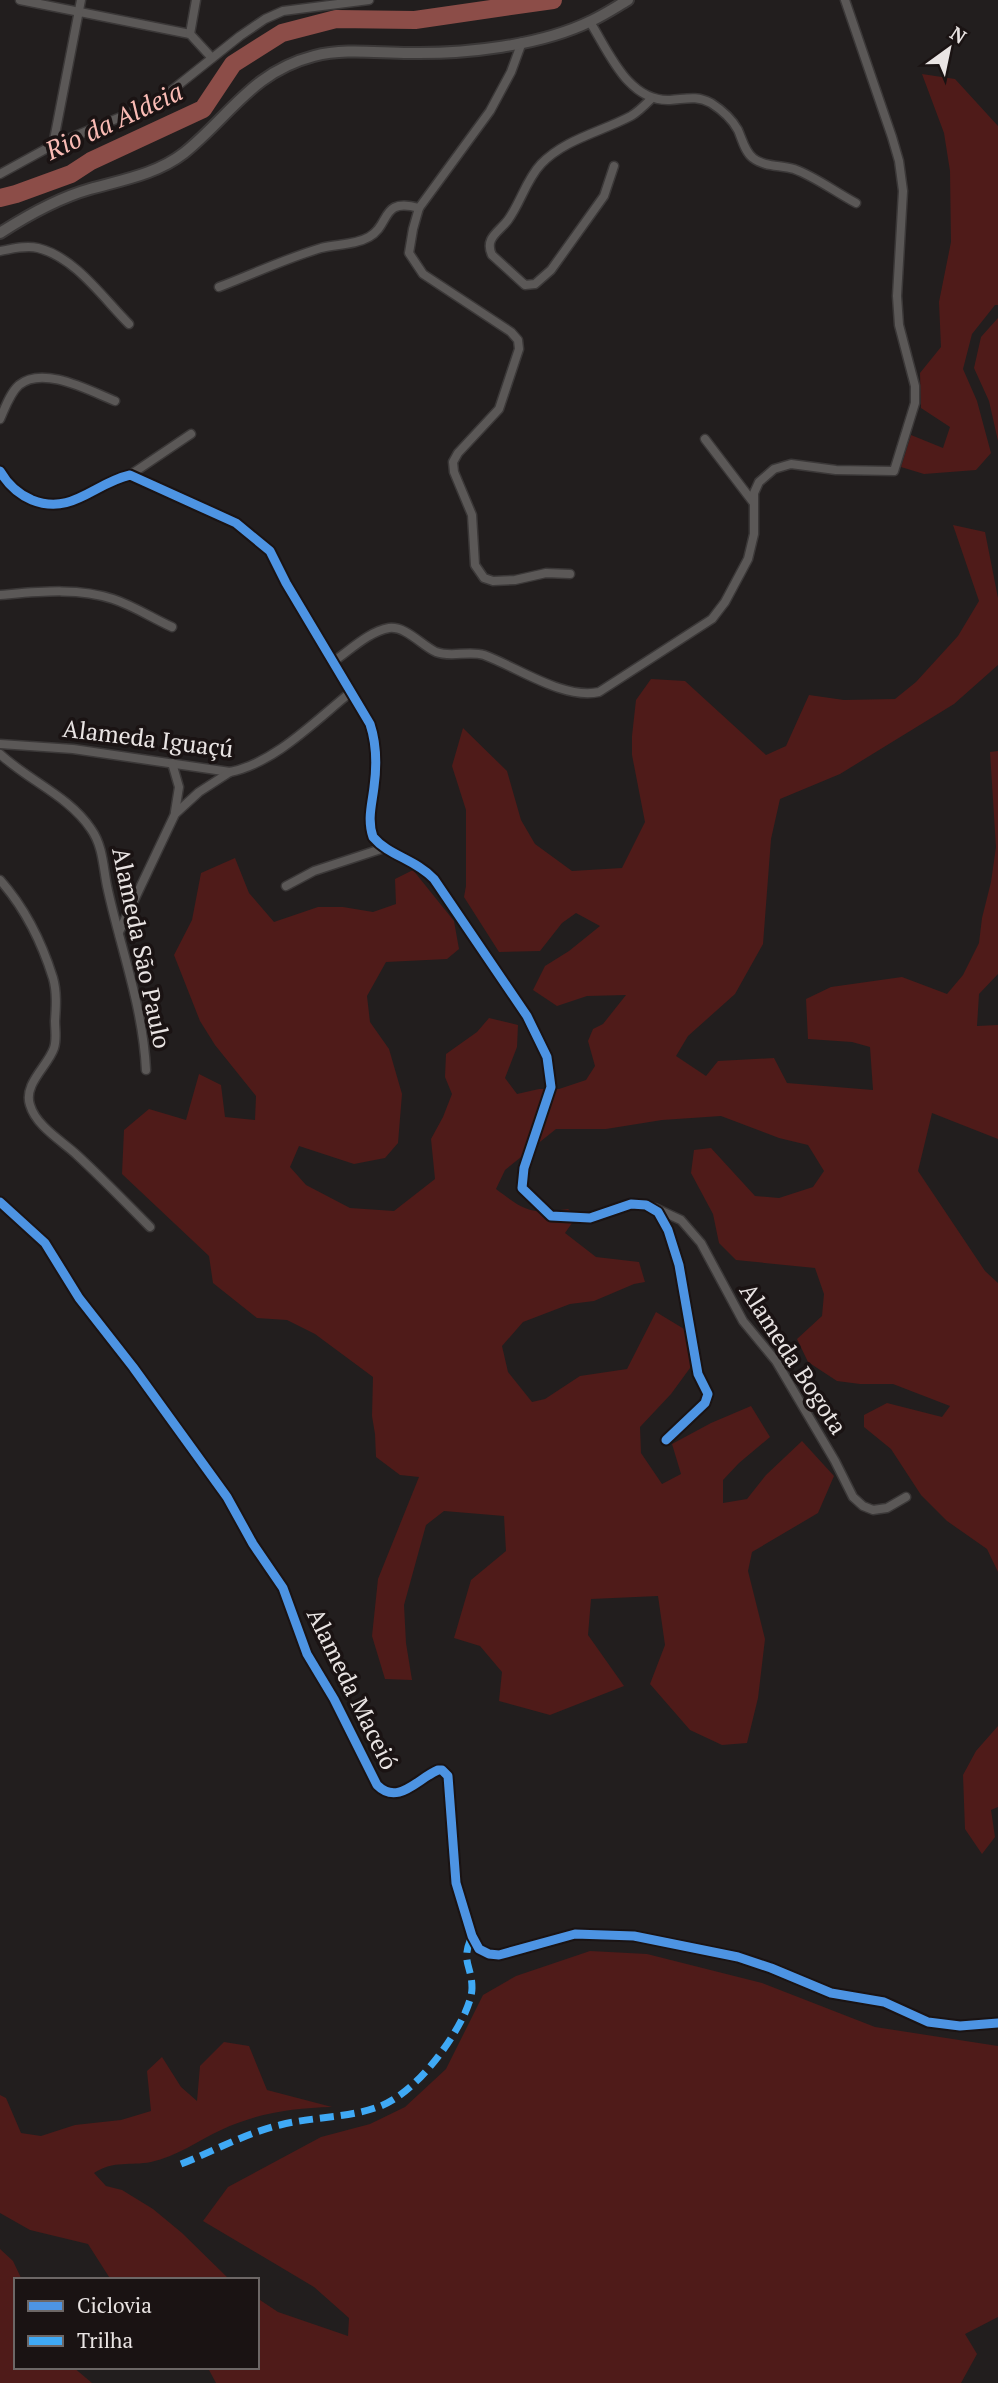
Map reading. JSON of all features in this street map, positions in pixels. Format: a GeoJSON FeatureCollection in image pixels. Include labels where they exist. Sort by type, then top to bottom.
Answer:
{"type":"FeatureCollection","features":[{"type":"Feature","properties":{"kind":"street"},"geometry":{"type":"LineString","coordinates":[[20,0],[190,34],[212,58]]}},
{"type":"Feature","properties":{"kind":"street"},"geometry":{"type":"LineString","coordinates":[[53,145],[81,0]]}},
{"type":"Feature","properties":{"kind":"street"},"geometry":{"type":"LineString","coordinates":[[190,34],[197,0]]}},
{"type":"Feature","properties":{"kind":"street"},"geometry":{"type":"LineString","coordinates":[[0,174],[53,145],[157,102],[253,26],[283,11],[369,0]]}},
{"type":"Feature","properties":{"kind":"street"},"geometry":{"type":"LineString","coordinates":[[0,233],[67,197],[121,181],[167,163],[184,153],[254,86],[274,71],[296,61],[329,52],[464,51],[522,42],[590,22],[628,0]]}},
{"type":"Feature","properties":{"kind":"street"},"geometry":{"type":"LineString","coordinates":[[334,661],[377,632],[394,628],[446,655],[478,653],[569,692],[599,692],[712,619],[725,602],[748,559],[754,534],[754,493],[759,482],[774,469],[791,464],[836,470],[894,471],[915,403],[915,386],[899,325],[897,296],[902,182],[900,161],[845,0]]}},
{"type":"Feature","properties":{"kind":"street"},"geometry":{"type":"LineString","coordinates":[[590,22],[626,79],[637,90],[652,99],[695,97],[709,102],[732,120],[748,153],[754,159],[795,170],[856,202]]}},
{"type":"Feature","properties":{"kind":"street"},"geometry":{"type":"LineString","coordinates":[[522,42],[511,72],[490,111],[419,208],[409,253],[414,263],[431,279],[518,340],[519,349],[499,409],[458,453],[453,462],[454,472],[472,515],[475,565],[484,578],[493,581],[515,580],[546,573],[570,574]]}},
{"type":"Feature","properties":{"kind":"street"},"geometry":{"type":"LineString","coordinates":[[614,166],[604,196],[551,270],[535,284],[524,285],[492,255],[489,248],[491,238],[509,219],[540,164],[564,146],[633,115],[652,99]]}},
{"type":"Feature","properties":{"kind":"street"},"geometry":{"type":"LineString","coordinates":[[219,287],[322,248],[372,236],[384,216],[397,206],[410,205],[419,208]]}},
{"type":"Feature","properties":{"kind":"street"},"geometry":{"type":"LineString","coordinates":[[0,251],[23,247],[52,253],[72,267],[129,324]]}},
{"type":"Feature","properties":{"kind":"street"},"geometry":{"type":"LineString","coordinates":[[0,419],[18,386],[34,377],[73,384],[115,401]]}},
{"type":"Feature","properties":{"kind":"street"},"geometry":{"type":"LineString","coordinates":[[0,471],[17,492],[43,504],[69,504],[112,480],[130,475],[191,434]]}},
{"type":"Feature","properties":{"kind":"street"},"geometry":{"type":"LineString","coordinates":[[705,439],[753,502]]}},
{"type":"Feature","properties":{"kind":"street"},"geometry":{"type":"LineString","coordinates":[[130,475],[236,523],[270,551],[286,583],[370,724],[374,736],[376,764],[369,821],[373,837],[384,848],[416,863],[434,879],[527,1016],[547,1057],[551,1087],[524,1168],[522,1188],[538,1206],[553,1216],[590,1218],[631,1205],[652,1208],[664,1220],[679,1265],[698,1374],[708,1394],[705,1403],[666,1440]]}},
{"type":"Feature","properties":{"kind":"street"},"geometry":{"type":"LineString","coordinates":[[0,595],[61,592],[102,595],[172,626]]}},
{"type":"Feature","properties":{"kind":"street","name":"Alameda Iguaçú"},"geometry":{"type":"LineString","coordinates":[[0,744],[73,749],[230,772],[243,769],[271,755],[351,692]]}},
{"type":"Feature","properties":{"kind":"street","name":"Alameda São Paulo"},"geometry":{"type":"LineString","coordinates":[[0,754],[63,801],[91,829],[103,856],[107,884],[142,1029],[146,1070]]}},
{"type":"Feature","properties":{"kind":"street"},"geometry":{"type":"LineString","coordinates":[[119,932],[175,814],[179,787],[172,763]]}},
{"type":"Feature","properties":{"kind":"street"},"geometry":{"type":"LineString","coordinates":[[175,814],[199,792],[230,772]]}},
{"type":"Feature","properties":{"kind":"street"},"geometry":{"type":"LineString","coordinates":[[286,886],[314,872],[384,848]]}},
{"type":"Feature","properties":{"kind":"street"},"geometry":{"type":"LineString","coordinates":[[0,880],[16,899],[31,925],[56,993],[54,1047],[32,1087],[29,1095],[30,1108],[35,1117],[150,1227]]}},
{"type":"Feature","properties":{"kind":"street","name":"Alameda Maceió"},"geometry":{"type":"LineString","coordinates":[[0,1202],[45,1243],[79,1298],[221,1489],[282,1588],[307,1654],[334,1699],[377,1784],[387,1793],[398,1793],[438,1770],[448,1776],[457,1883],[471,1936],[479,1949],[499,1955],[575,1934],[634,1936],[738,1957],[831,1993],[884,2002],[928,2022],[960,2026],[998,2023]]}},
{"type":"Feature","properties":{"kind":"street","name":"Alameda Bogota"},"geometry":{"type":"LineString","coordinates":[[652,1208],[681,1220],[701,1243],[743,1321],[766,1347],[787,1380],[853,1497],[873,1510],[887,1507],[906,1497]]}},
{"type":"Feature","properties":{"kind":"shaded area"},"geometry":{"type":"Polygon","coordinates":[[[922,74],[955,79],[998,126],[998,305],[995,305],[972,334],[963,369],[977,401],[991,453],[976,470],[924,474],[901,467],[911,435],[943,448],[950,427],[921,408],[920,373],[941,347],[939,302],[951,242],[950,171],[944,133],[922,74]]]}},
{"type":"Feature","properties":{"kind":"shaded area"},"geometry":{"type":"Polygon","coordinates":[[[998,318],[998,441],[989,401],[974,368],[981,337],[998,318]]]}},
{"type":"Feature","properties":{"kind":"shaded area"},"geometry":{"type":"Polygon","coordinates":[[[953,525],[985,532],[998,598],[998,665],[954,704],[840,774],[780,799],[771,839],[763,944],[735,994],[688,1036],[676,1056],[706,1076],[718,1061],[774,1058],[787,1083],[873,1090],[870,1047],[852,1042],[808,1039],[806,999],[831,987],[902,977],[947,994],[963,975],[979,943],[991,882],[996,847],[990,752],[998,751],[998,974],[979,994],[977,1026],[998,1025],[998,1139],[932,1113],[918,1171],[985,1271],[998,1283],[998,1572],[987,1549],[947,1521],[921,1495],[891,1449],[864,1427],[864,1415],[887,1403],[942,1417],[950,1406],[893,1384],[837,1381],[808,1362],[797,1339],[822,1316],[824,1294],[815,1268],[736,1260],[719,1243],[713,1214],[691,1173],[694,1150],[711,1148],[755,1196],[779,1198],[813,1187],[824,1171],[808,1145],[779,1138],[721,1116],[662,1120],[606,1129],[556,1129],[505,1170],[496,1189],[529,1210],[545,1212],[568,1209],[577,1216],[565,1233],[596,1257],[639,1262],[645,1282],[594,1301],[570,1304],[523,1322],[502,1346],[508,1372],[532,1402],[545,1399],[580,1376],[627,1369],[656,1312],[694,1335],[690,1368],[671,1394],[640,1427],[641,1453],[662,1484],[681,1474],[672,1444],[751,1406],[770,1437],[723,1480],[723,1503],[747,1499],[766,1475],[802,1441],[834,1476],[818,1513],[752,1552],[748,1571],[765,1639],[758,1698],[747,1743],[722,1745],[690,1730],[650,1684],[665,1645],[658,1596],[591,1599],[588,1635],[624,1686],[550,1715],[499,1701],[502,1672],[480,1646],[454,1638],[471,1580],[506,1551],[504,1516],[444,1511],[426,1525],[404,1605],[412,1680],[385,1679],[372,1636],[378,1579],[419,1477],[400,1475],[376,1457],[372,1416],[373,1377],[315,1334],[287,1320],[257,1318],[213,1283],[209,1256],[122,1174],[124,1130],[149,1109],[186,1120],[199,1074],[221,1085],[225,1117],[255,1120],[256,1096],[215,1045],[200,1021],[174,955],[192,920],[201,873],[235,858],[249,893],[274,922],[318,907],[343,907],[373,912],[396,904],[395,879],[413,870],[454,921],[459,949],[447,959],[386,962],[367,996],[370,1022],[389,1049],[402,1094],[398,1143],[385,1158],[354,1164],[299,1146],[290,1167],[306,1185],[350,1208],[394,1211],[435,1179],[431,1139],[452,1094],[445,1077],[446,1054],[477,1032],[489,1018],[518,1025],[517,1047],[505,1078],[517,1094],[539,1089],[559,1089],[586,1080],[595,1066],[588,1041],[593,1029],[603,1024],[626,995],[587,996],[557,1006],[533,990],[545,966],[600,926],[576,913],[562,923],[540,951],[499,952],[464,897],[466,810],[452,766],[463,728],[507,771],[521,820],[535,844],[572,871],[622,868],[645,822],[632,755],[632,736],[636,700],[651,679],[685,681],[766,755],[786,746],[809,695],[844,700],[895,699],[916,682],[958,636],[979,601],[953,525]]]}},
{"type":"Feature","properties":{"kind":"shaded area"},"geometry":{"type":"Polygon","coordinates":[[[998,1726],[998,1807],[991,1810],[995,1837],[982,1854],[965,1829],[963,1775],[976,1751],[998,1726]]]}},
{"type":"Feature","properties":{"kind":"shaded area"},"geometry":{"type":"Polygon","coordinates":[[[590,1951],[647,1954],[762,1983],[875,2027],[998,2046],[998,2317],[965,2334],[977,2354],[961,2383],[216,2383],[207,2369],[259,2369],[259,2299],[278,2312],[348,2336],[349,2318],[314,2287],[203,2221],[228,2187],[321,2137],[370,2124],[405,2107],[446,2069],[483,1995],[516,1976],[590,1951]]]}},
{"type":"Feature","properties":{"kind":"shaded area"},"geometry":{"type":"Polygon","coordinates":[[[224,2042],[249,2046],[267,2090],[332,2107],[289,2110],[262,2116],[221,2130],[160,2160],[115,2165],[94,2173],[106,2186],[122,2190],[153,2209],[228,2278],[110,2278],[88,2244],[30,2230],[0,2213],[0,2095],[6,2098],[21,2133],[41,2136],[75,2125],[121,2120],[151,2111],[147,2071],[162,2057],[181,2087],[197,2101],[200,2066],[224,2042]]]}},
{"type":"Feature","properties":{"kind":"shaded area"},"geometry":{"type":"Polygon","coordinates":[[[0,2249],[13,2261],[21,2278],[14,2278],[14,2369],[75,2369],[92,2383],[0,2383],[0,2249]]]}},
{"type":"Feature","properties":{"kind":"waterway","name":"Rio da Aldeia"},"geometry":{"type":"LineString","coordinates":[[0,198],[71,174],[91,161],[203,109],[233,64],[282,33],[336,19],[415,20],[553,0]]}},
{"type":"Feature","properties":{"kind":"marked path"},"geometry":{"type":"LineString","coordinates":[[181,2164],[267,2128],[364,2111],[389,2102],[402,2093],[428,2069],[465,2013],[472,1991],[467,1958],[472,1936]]}},
{"type":"Feature","properties":{"kind":"cycle path"},"geometry":{"type":"LineString","coordinates":[[0,471],[18,492],[46,504],[71,501],[130,475],[236,523],[270,551],[286,583],[370,724],[376,755],[370,818],[373,837],[434,879],[527,1016],[547,1057],[551,1087],[524,1168],[522,1188],[551,1216],[590,1218],[631,1204],[646,1205],[658,1212],[668,1230],[679,1265],[698,1374],[708,1394],[705,1403],[666,1440]]}},
{"type":"Feature","properties":{"kind":"cycle path"},"geometry":{"type":"LineString","coordinates":[[0,1202],[45,1243],[79,1298],[133,1367],[227,1497],[253,1544],[283,1588],[307,1654],[334,1699],[377,1785],[385,1791],[400,1792],[438,1770],[448,1776],[456,1883],[472,1936],[479,1949],[499,1955],[575,1934],[634,1936],[738,1957],[831,1993],[884,2002],[928,2022],[960,2026],[998,2023]]}}]}
